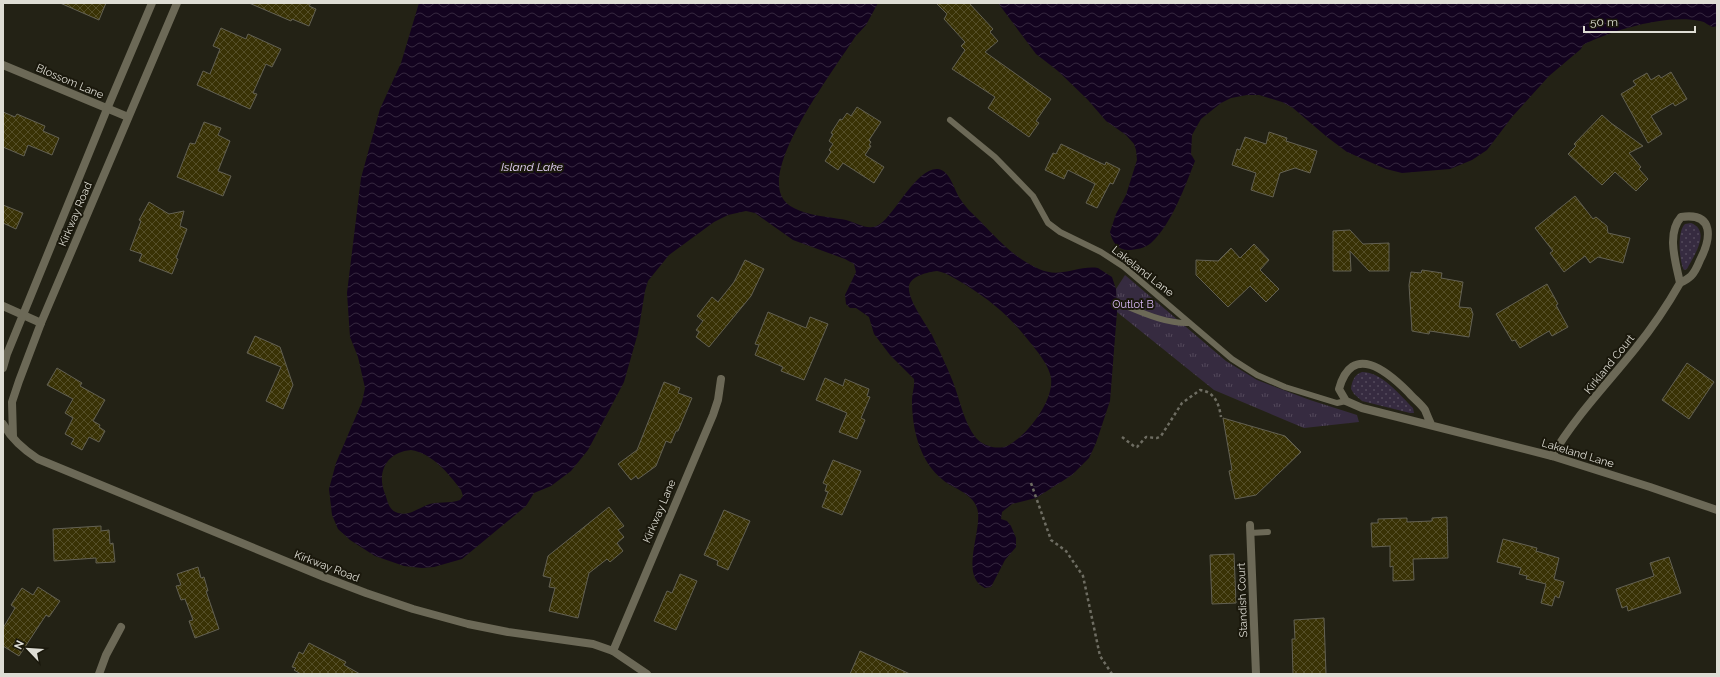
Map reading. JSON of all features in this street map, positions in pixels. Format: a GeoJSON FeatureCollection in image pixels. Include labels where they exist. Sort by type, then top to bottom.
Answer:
{"type":"FeatureCollection","features":[{"type":"Feature","properties":{"kind":"street","name":"Kirkway Road"},"geometry":{"type":"LineString","coordinates":[[3,368],[7,354],[107,108],[152,3]]}},
{"type":"Feature","properties":{"kind":"street","name":"Kirkway Road"},"geometry":{"type":"LineString","coordinates":[[14,438],[12,402],[19,381],[41,323],[177,3]]}},
{"type":"Feature","properties":{"kind":"street","name":"Blossom Lane"},"geometry":{"type":"LineString","coordinates":[[3,65],[128,117]]}},
{"type":"Feature","properties":{"kind":"street","name":"Kirkland Court"},"geometry":{"type":"LineString","coordinates":[[1552,456],[1570,430],[1657,320],[1680,283],[1691,276],[1706,249],[1709,231],[1706,225],[1696,218],[1688,216],[1681,217],[1676,223],[1673,233],[1676,265],[1680,283]]}},
{"type":"Feature","properties":{"kind":"street"},"geometry":{"type":"LineString","coordinates":[[3,306],[24,314],[41,323]]}},
{"type":"Feature","properties":{"kind":"street"},"geometry":{"type":"LineString","coordinates":[[1346,401],[1339,389],[1341,379],[1351,367],[1361,363],[1374,365],[1387,372],[1424,410],[1431,424]]}},
{"type":"Feature","properties":{"kind":"street","name":"Kirkway Lane"},"geometry":{"type":"LineString","coordinates":[[613,651],[713,415],[718,400],[721,379]]}},
{"type":"Feature","properties":{"kind":"street","name":"Lakeland Lane"},"geometry":{"type":"LineString","coordinates":[[1346,401],[1362,408],[1398,418],[1431,424],[1552,456],[1717,510]]}},
{"type":"Feature","properties":{"kind":"street","name":"Kirkway Road"},"geometry":{"type":"LineString","coordinates":[[3,424],[24,450],[38,459],[324,577],[413,609],[468,624],[508,632],[592,644],[613,651],[647,674]]}},
{"type":"Feature","properties":{"kind":"street","name":"Standish Court"},"geometry":{"type":"LineString","coordinates":[[1250,529],[1256,674]]}},
{"type":"Feature","properties":{"kind":"street"},"geometry":{"type":"LineString","coordinates":[[99,674],[106,655],[121,627]]}},
{"type":"Feature","properties":{"kind":"lane","name":"Lakeland Lane"},"geometry":{"type":"LineString","coordinates":[[950,120],[995,156],[1033,196],[1048,223],[1060,232],[1101,252],[1124,267],[1189,324],[1232,359],[1257,375],[1285,387],[1337,403],[1346,401]]}},
{"type":"Feature","properties":{"kind":"lane"},"geometry":{"type":"LineString","coordinates":[[1116,302],[1153,317],[1181,324],[1189,324]]}},
{"type":"Feature","properties":{"kind":"lane"},"geometry":{"type":"LineString","coordinates":[[1250,529],[1268,532]]}},
{"type":"Feature","properties":{"kind":"path"},"geometry":{"type":"LineString","coordinates":[[1122,437],[1137,447],[1146,437],[1157,438],[1161,436],[1182,404],[1200,390],[1211,394],[1219,405],[1221,417]]}},
{"type":"Feature","properties":{"kind":"path"},"geometry":{"type":"LineString","coordinates":[[1031,483],[1051,540],[1066,551],[1082,576],[1100,656],[1112,674]]}},
{"type":"Feature","properties":{"kind":"green space"},"geometry":{"type":"Polygon","coordinates":[[[1691,223],[1697,227],[1701,238],[1693,258],[1687,269],[1684,270],[1680,253],[1680,239],[1682,228],[1685,224],[1691,223]]]}},
{"type":"Feature","properties":{"kind":"green space","name":"Outlot B"},"geometry":{"type":"Polygon","coordinates":[[[1125,275],[1226,361],[1257,380],[1310,400],[1357,415],[1359,422],[1304,428],[1214,390],[1117,312],[1116,289],[1125,275]]]}},
{"type":"Feature","properties":{"kind":"green space"},"geometry":{"type":"Polygon","coordinates":[[[1362,372],[1377,376],[1390,385],[1413,408],[1414,413],[1362,401],[1351,389],[1354,379],[1362,372]]]}},
{"type":"Feature","properties":{"kind":"water","name":"Island Lake"},"geometry":{"type":"Polygon","coordinates":[[[419,3],[878,3],[866,25],[855,37],[819,91],[794,135],[785,156],[779,176],[780,192],[784,200],[790,206],[808,214],[846,220],[863,226],[872,227],[880,224],[886,219],[922,175],[930,170],[938,169],[946,173],[949,177],[963,203],[968,209],[1001,242],[1031,265],[1047,272],[1055,273],[1083,268],[1098,268],[1112,277],[1116,289],[1117,312],[1110,401],[1096,443],[1089,458],[1072,475],[1036,498],[1012,504],[1002,512],[1001,519],[1007,521],[1011,526],[1016,538],[1016,547],[1005,560],[991,587],[985,588],[977,582],[973,573],[972,563],[978,517],[975,503],[967,495],[943,480],[928,463],[918,443],[913,422],[912,400],[914,379],[890,355],[874,334],[869,317],[856,308],[850,308],[846,304],[845,295],[856,272],[854,264],[845,259],[793,240],[755,213],[746,211],[728,215],[714,222],[669,255],[648,281],[638,333],[624,382],[588,450],[571,471],[551,486],[534,493],[526,506],[462,559],[434,567],[422,568],[404,566],[375,556],[350,540],[338,529],[332,515],[329,489],[336,463],[362,402],[365,388],[358,357],[350,337],[347,293],[361,178],[380,109],[401,63],[419,3]],[[937,271],[916,277],[910,283],[909,291],[911,298],[932,335],[946,364],[965,418],[972,432],[979,441],[986,445],[999,448],[1007,446],[1015,441],[1031,426],[1044,407],[1051,387],[1051,378],[1048,369],[1044,361],[1018,327],[1003,312],[966,285],[949,275],[937,271]],[[411,450],[396,455],[390,459],[383,471],[383,486],[392,510],[398,513],[406,514],[427,505],[460,500],[463,496],[461,490],[451,477],[426,455],[411,450]]]}},
{"type":"Feature","properties":{"kind":"water"},"geometry":{"type":"Polygon","coordinates":[[[998,3],[1717,3],[1717,26],[1713,27],[1702,21],[1687,19],[1656,22],[1624,29],[1595,39],[1583,45],[1581,49],[1549,76],[1512,117],[1487,150],[1472,160],[1450,169],[1402,173],[1386,169],[1347,152],[1293,108],[1282,102],[1259,95],[1247,95],[1231,98],[1221,103],[1201,119],[1192,135],[1191,154],[1195,161],[1172,215],[1159,235],[1149,245],[1134,250],[1124,250],[1116,245],[1110,232],[1116,214],[1126,195],[1137,160],[1134,144],[1126,135],[1106,121],[1088,100],[1058,71],[1036,54],[998,3]]]}},
{"type":"Feature","properties":{"kind":"building"},"geometry":{"type":"Polygon","coordinates":[[[60,3],[106,3],[99,20],[60,3]]]}},
{"type":"Feature","properties":{"kind":"building"},"geometry":{"type":"Polygon","coordinates":[[[249,3],[311,3],[309,6],[316,9],[309,26],[292,19],[291,21],[249,3]]]}},
{"type":"Feature","properties":{"kind":"building"},"geometry":{"type":"Polygon","coordinates":[[[936,3],[969,3],[993,29],[990,32],[998,41],[985,52],[1051,99],[1036,121],[1039,123],[1029,137],[988,108],[995,97],[952,69],[965,50],[961,46],[965,42],[944,19],[947,14],[936,3]]]}},
{"type":"Feature","properties":{"kind":"building"},"geometry":{"type":"Polygon","coordinates":[[[221,28],[246,39],[248,34],[281,49],[272,67],[266,64],[253,93],[257,94],[250,109],[197,85],[203,71],[210,74],[220,49],[213,46],[221,28]]]}},
{"type":"Feature","properties":{"kind":"building"},"geometry":{"type":"Polygon","coordinates":[[[1671,72],[1687,99],[1675,106],[1673,103],[1651,116],[1662,134],[1648,143],[1621,94],[1636,85],[1633,81],[1647,73],[1651,80],[1659,75],[1661,78],[1671,72]]]}},
{"type":"Feature","properties":{"kind":"building"},"geometry":{"type":"Polygon","coordinates":[[[857,107],[881,122],[869,140],[871,142],[869,145],[871,146],[865,155],[884,167],[874,183],[843,163],[838,170],[825,161],[831,152],[829,150],[833,144],[829,141],[833,134],[831,133],[840,119],[842,120],[847,113],[851,116],[857,107]]]}},
{"type":"Feature","properties":{"kind":"building"},"geometry":{"type":"Polygon","coordinates":[[[3,112],[15,117],[17,114],[45,126],[43,131],[59,138],[52,155],[28,145],[24,156],[3,147],[3,112]]]}},
{"type":"Feature","properties":{"kind":"building"},"geometry":{"type":"Polygon","coordinates":[[[1602,115],[1643,146],[1629,153],[1641,167],[1639,169],[1648,179],[1636,191],[1615,172],[1602,185],[1568,154],[1576,146],[1574,144],[1602,115]]]}},
{"type":"Feature","properties":{"kind":"building"},"geometry":{"type":"Polygon","coordinates":[[[204,122],[221,128],[218,135],[230,141],[218,171],[231,176],[223,196],[177,177],[190,143],[195,144],[204,122]]]}},
{"type":"Feature","properties":{"kind":"building"},"geometry":{"type":"Polygon","coordinates":[[[1269,132],[1287,138],[1286,141],[1317,151],[1310,173],[1295,168],[1280,173],[1273,197],[1251,190],[1256,173],[1232,165],[1237,149],[1240,150],[1245,137],[1266,144],[1269,132]]]}},
{"type":"Feature","properties":{"kind":"building"},"geometry":{"type":"Polygon","coordinates":[[[1061,144],[1105,165],[1106,162],[1120,169],[1113,184],[1110,183],[1097,208],[1086,203],[1095,184],[1068,170],[1064,179],[1045,170],[1053,153],[1056,154],[1061,144]]]}},
{"type":"Feature","properties":{"kind":"building"},"geometry":{"type":"Polygon","coordinates":[[[1575,196],[1593,219],[1596,217],[1607,226],[1608,233],[1630,238],[1623,263],[1598,257],[1590,263],[1585,256],[1564,272],[1550,253],[1553,251],[1535,228],[1575,196]]]}},
{"type":"Feature","properties":{"kind":"building"},"geometry":{"type":"Polygon","coordinates":[[[149,202],[169,214],[184,211],[180,226],[187,229],[176,258],[178,259],[172,274],[139,261],[142,254],[130,250],[141,221],[139,220],[149,202]]]}},
{"type":"Feature","properties":{"kind":"building"},"geometry":{"type":"Polygon","coordinates":[[[3,205],[23,213],[16,229],[3,223],[3,205]]]}},
{"type":"Feature","properties":{"kind":"building"},"geometry":{"type":"Polygon","coordinates":[[[1350,230],[1363,244],[1389,243],[1389,271],[1369,271],[1350,251],[1351,271],[1333,271],[1333,231],[1350,230]]]}},
{"type":"Feature","properties":{"kind":"building"},"geometry":{"type":"Polygon","coordinates":[[[1254,244],[1269,260],[1260,270],[1279,289],[1266,302],[1250,286],[1228,307],[1196,275],[1196,260],[1218,261],[1231,248],[1240,258],[1254,244]]]}},
{"type":"Feature","properties":{"kind":"building"},"geometry":{"type":"Polygon","coordinates":[[[745,260],[764,269],[751,296],[709,347],[696,337],[699,332],[696,330],[703,321],[697,316],[712,297],[718,302],[734,282],[745,260]]]}},
{"type":"Feature","properties":{"kind":"building"},"geometry":{"type":"Polygon","coordinates":[[[1422,270],[1442,273],[1441,278],[1463,282],[1459,307],[1471,308],[1473,314],[1469,337],[1430,331],[1429,334],[1412,331],[1409,285],[1411,272],[1421,273],[1422,270]]]}},
{"type":"Feature","properties":{"kind":"building"},"geometry":{"type":"Polygon","coordinates":[[[1547,284],[1568,327],[1552,336],[1549,331],[1520,348],[1515,340],[1512,341],[1496,314],[1547,284]]]}},
{"type":"Feature","properties":{"kind":"building"},"geometry":{"type":"Polygon","coordinates":[[[768,312],[806,328],[810,317],[828,324],[804,380],[781,371],[783,367],[755,355],[759,345],[755,344],[768,312]]]}},
{"type":"Feature","properties":{"kind":"building"},"geometry":{"type":"Polygon","coordinates":[[[255,336],[280,347],[293,385],[283,409],[266,401],[281,367],[247,353],[255,336]]]}},
{"type":"Feature","properties":{"kind":"building"},"geometry":{"type":"Polygon","coordinates":[[[1687,363],[1714,382],[1689,419],[1662,400],[1687,363]]]}},
{"type":"Feature","properties":{"kind":"building"},"geometry":{"type":"Polygon","coordinates":[[[57,368],[82,383],[80,386],[105,400],[93,421],[100,425],[99,427],[105,431],[99,442],[89,437],[82,450],[71,444],[74,439],[65,434],[73,418],[65,413],[73,399],[47,385],[57,368]]]}},
{"type":"Feature","properties":{"kind":"building"},"geometry":{"type":"Polygon","coordinates":[[[825,378],[843,386],[845,379],[869,389],[867,396],[870,397],[861,418],[865,420],[857,439],[839,432],[847,413],[816,400],[825,378]]]}},
{"type":"Feature","properties":{"kind":"building"},"geometry":{"type":"Polygon","coordinates":[[[664,382],[680,388],[678,393],[692,398],[678,431],[676,431],[671,443],[666,441],[656,466],[638,479],[636,476],[631,480],[618,464],[637,450],[664,382]]]}},
{"type":"Feature","properties":{"kind":"building"},"geometry":{"type":"Polygon","coordinates":[[[1223,418],[1285,436],[1301,452],[1256,495],[1235,499],[1229,471],[1232,470],[1223,418]]]}},
{"type":"Feature","properties":{"kind":"building"},"geometry":{"type":"Polygon","coordinates":[[[833,460],[861,471],[842,515],[822,507],[828,492],[825,491],[827,485],[823,483],[833,460]]]}},
{"type":"Feature","properties":{"kind":"building"},"geometry":{"type":"Polygon","coordinates":[[[609,507],[624,526],[618,530],[624,537],[617,543],[623,551],[610,562],[607,559],[589,573],[578,618],[549,611],[555,588],[549,587],[551,578],[543,576],[548,556],[609,507]]]}},
{"type":"Feature","properties":{"kind":"building"},"geometry":{"type":"Polygon","coordinates":[[[724,510],[750,521],[728,570],[717,565],[718,561],[704,555],[724,510]]]}},
{"type":"Feature","properties":{"kind":"building"},"geometry":{"type":"Polygon","coordinates":[[[1447,517],[1448,558],[1413,559],[1414,580],[1393,581],[1393,566],[1390,567],[1390,546],[1372,547],[1371,523],[1378,523],[1378,519],[1407,518],[1407,522],[1432,521],[1432,518],[1447,517]]]}},
{"type":"Feature","properties":{"kind":"building"},"geometry":{"type":"Polygon","coordinates":[[[101,526],[101,531],[109,530],[110,544],[113,543],[115,562],[96,563],[96,558],[54,561],[53,529],[101,526]]]}},
{"type":"Feature","properties":{"kind":"building"},"geometry":{"type":"Polygon","coordinates":[[[1503,539],[1537,548],[1536,551],[1559,558],[1554,579],[1564,582],[1559,598],[1555,596],[1552,606],[1541,603],[1546,584],[1526,579],[1527,576],[1519,574],[1521,568],[1497,562],[1503,539]]]}},
{"type":"Feature","properties":{"kind":"building"},"geometry":{"type":"Polygon","coordinates":[[[1234,554],[1236,603],[1212,604],[1210,555],[1234,554]]]}},
{"type":"Feature","properties":{"kind":"building"},"geometry":{"type":"Polygon","coordinates":[[[1669,557],[1681,593],[1628,611],[1627,606],[1622,608],[1616,589],[1654,576],[1650,563],[1669,557]]]}},
{"type":"Feature","properties":{"kind":"building"},"geometry":{"type":"Polygon","coordinates":[[[198,567],[201,578],[204,577],[208,591],[206,591],[219,629],[195,638],[189,621],[193,620],[185,599],[181,600],[176,586],[181,585],[177,574],[198,567]]]}},
{"type":"Feature","properties":{"kind":"building"},"geometry":{"type":"Polygon","coordinates":[[[680,574],[697,581],[676,630],[654,621],[667,591],[672,593],[680,574]]]}},
{"type":"Feature","properties":{"kind":"building"},"geometry":{"type":"Polygon","coordinates":[[[38,587],[60,601],[49,617],[46,615],[19,656],[3,646],[3,628],[15,608],[11,605],[22,588],[33,595],[38,587]]]}},
{"type":"Feature","properties":{"kind":"building"},"geometry":{"type":"Polygon","coordinates":[[[1324,618],[1326,674],[1293,674],[1292,639],[1295,639],[1294,620],[1324,618]]]}},
{"type":"Feature","properties":{"kind":"building"},"geometry":{"type":"Polygon","coordinates":[[[309,643],[346,662],[344,665],[360,674],[301,674],[294,670],[296,668],[292,667],[299,652],[303,654],[309,643]]]}},
{"type":"Feature","properties":{"kind":"building"},"geometry":{"type":"Polygon","coordinates":[[[860,651],[910,674],[850,674],[860,651]]]}}]}
